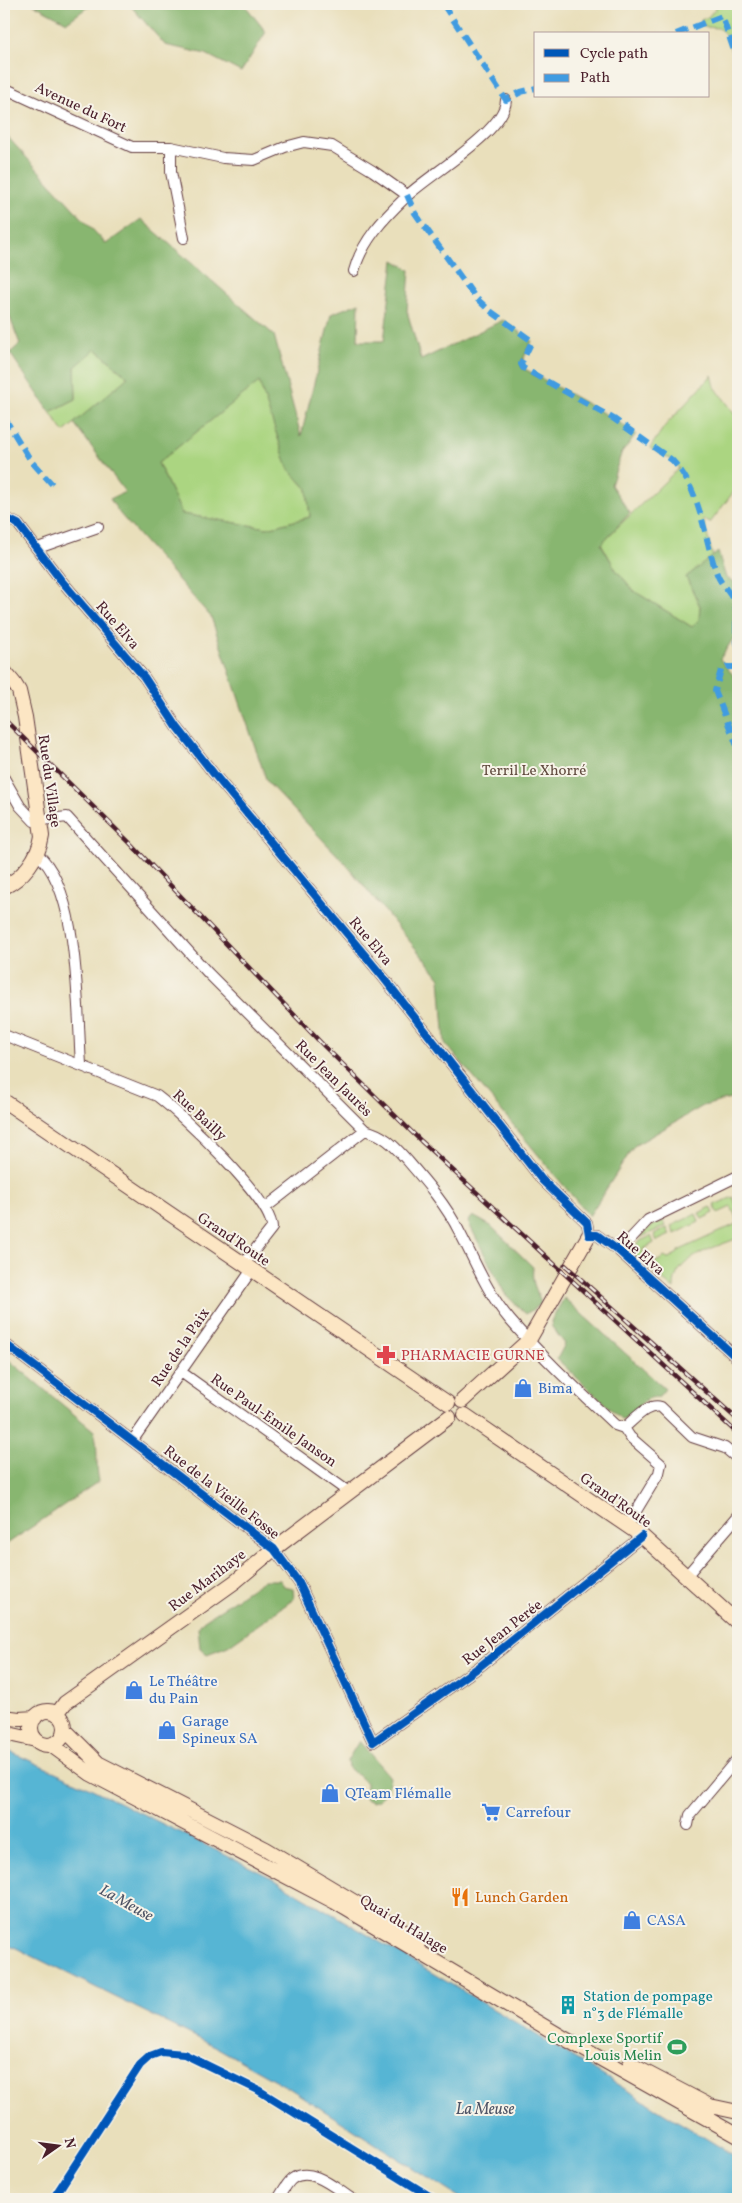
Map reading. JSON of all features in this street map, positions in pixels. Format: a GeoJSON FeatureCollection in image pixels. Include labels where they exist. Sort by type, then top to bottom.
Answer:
{"type":"FeatureCollection","features":[{"type":"Feature","properties":{"kind":"street","name":"Avenue du Fort"},"geometry":{"type":"LineString","coordinates":[[4,88],[132,147],[171,147],[223,158],[254,160],[285,147],[304,142],[332,146],[407,195]]}},
{"type":"Feature","properties":{"kind":"street"},"geometry":{"type":"LineString","coordinates":[[354,271],[365,241],[407,195],[468,150],[504,112],[506,100]]}},
{"type":"Feature","properties":{"kind":"street"},"geometry":{"type":"LineString","coordinates":[[171,147],[171,172],[184,238]]}},
{"type":"Feature","properties":{"kind":"street","name":"Rue Elva"},"geometry":{"type":"LineString","coordinates":[[4,517],[18,524],[60,579],[144,676],[177,726],[214,774],[383,977],[542,1180],[586,1223],[590,1235],[597,1236],[619,1251],[738,1359]]}},
{"type":"Feature","properties":{"kind":"street"},"geometry":{"type":"LineString","coordinates":[[38,548],[98,527]]}},
{"type":"Feature","properties":{"kind":"street","name":"Rue du Village"},"geometry":{"type":"LineString","coordinates":[[4,670],[18,691],[42,836],[37,854],[22,874],[4,887]]}},
{"type":"Feature","properties":{"kind":"street"},"geometry":{"type":"LineString","coordinates":[[4,778],[27,815],[34,821],[41,822]]}},
{"type":"Feature","properties":{"kind":"street","name":"Rue Jean Jaurès"},"geometry":{"type":"LineString","coordinates":[[41,822],[67,817],[208,973],[365,1130],[388,1140],[420,1175],[459,1230],[470,1257],[509,1318],[615,1425],[624,1428],[630,1437],[661,1464],[659,1474],[627,1526]]}},
{"type":"Feature","properties":{"kind":"street"},"geometry":{"type":"LineString","coordinates":[[37,854],[53,870],[68,909],[81,1064]]}},
{"type":"Feature","properties":{"kind":"street","name":"Rue Bailly"},"geometry":{"type":"LineString","coordinates":[[4,1035],[81,1064],[157,1096],[169,1105],[228,1162],[265,1208],[272,1221],[272,1228],[247,1268]]}},
{"type":"Feature","properties":{"kind":"street","name":"Grand'Route"},"geometry":{"type":"LineString","coordinates":[[4,1101],[448,1403]]}},
{"type":"Feature","properties":{"kind":"street"},"geometry":{"type":"LineString","coordinates":[[265,1208],[365,1130]]}},
{"type":"Feature","properties":{"kind":"street"},"geometry":{"type":"LineString","coordinates":[[619,1251],[648,1220],[738,1176]]}},
{"type":"Feature","properties":{"kind":"street"},"geometry":{"type":"LineString","coordinates":[[462,1401],[529,1340],[590,1235]]}},
{"type":"Feature","properties":{"kind":"street","name":"Rue de la Paix"},"geometry":{"type":"LineString","coordinates":[[134,1440],[181,1372],[247,1268]]}},
{"type":"Feature","properties":{"kind":"street","name":"Rue de la Vieille Fosse"},"geometry":{"type":"LineString","coordinates":[[4,1343],[134,1440],[274,1549],[299,1583],[373,1742]]}},
{"type":"Feature","properties":{"kind":"street","name":"Rue Paul-Emile Janson"},"geometry":{"type":"LineString","coordinates":[[181,1372],[350,1493]]}},
{"type":"Feature","properties":{"kind":"street"},"geometry":{"type":"LineString","coordinates":[[452,1400],[462,1401],[466,1405],[465,1415],[460,1419],[454,1420],[449,1417],[445,1408],[448,1403],[452,1400]]}},
{"type":"Feature","properties":{"kind":"street"},"geometry":{"type":"LineString","coordinates":[[624,1428],[654,1405],[661,1407],[692,1437],[725,1448],[738,1459]]}},
{"type":"Feature","properties":{"kind":"street","name":"Grand'Route"},"geometry":{"type":"LineString","coordinates":[[465,1415],[642,1536],[738,1623]]}},
{"type":"Feature","properties":{"kind":"street","name":"Rue Marihaye"},"geometry":{"type":"LineString","coordinates":[[57,1714],[65,1703],[236,1580],[274,1549],[449,1417]]}},
{"type":"Feature","properties":{"kind":"street"},"geometry":{"type":"LineString","coordinates":[[687,1575],[738,1516]]}},
{"type":"Feature","properties":{"kind":"street","name":"Rue Jean Perée"},"geometry":{"type":"LineString","coordinates":[[373,1742],[480,1667],[642,1536]]}},
{"type":"Feature","properties":{"kind":"street"},"geometry":{"type":"LineString","coordinates":[[4,1717],[35,1718],[48,1711],[57,1714],[64,1721],[65,1730],[59,1741],[51,1745],[4,1733]]}},
{"type":"Feature","properties":{"kind":"street"},"geometry":{"type":"LineString","coordinates":[[35,1718],[32,1732],[36,1740]]}},
{"type":"Feature","properties":{"kind":"street","name":"Quai du Halage"},"geometry":{"type":"LineString","coordinates":[[65,1730],[98,1763],[266,1850],[572,2032],[694,2100],[718,2109],[738,2112]]}},
{"type":"Feature","properties":{"kind":"street","name":"Quai du Halage"},"geometry":{"type":"LineString","coordinates":[[51,1745],[91,1774],[335,1902],[562,2037],[738,2136]]}},
{"type":"Feature","properties":{"kind":"street"},"geometry":{"type":"LineString","coordinates":[[688,1826],[690,1815],[738,1758]]}},
{"type":"Feature","properties":{"kind":"street"},"geometry":{"type":"LineString","coordinates":[[278,2199],[290,2180],[300,2175],[310,2174],[352,2199]]}},
{"type":"Feature","properties":{"kind":"green space"},"geometry":{"type":"Polygon","coordinates":[[[33,4],[92,4],[67,22],[33,4]]]}},
{"type":"Feature","properties":{"kind":"green space"},"geometry":{"type":"Polygon","coordinates":[[[129,4],[244,4],[266,32],[241,72],[206,54],[165,45],[129,4]]]}},
{"type":"Feature","properties":{"kind":"green space"},"geometry":{"type":"Polygon","coordinates":[[[714,4],[738,4],[738,73],[726,35],[719,28],[704,27],[701,20],[708,17],[715,9],[714,4]]]}},
{"type":"Feature","properties":{"kind":"green space","name":"Terril Le Xhorré"},"geometry":{"type":"Polygon","coordinates":[[[4,133],[106,244],[141,219],[274,335],[301,436],[331,314],[359,303],[358,341],[384,341],[394,260],[410,270],[407,311],[421,360],[503,320],[532,341],[521,364],[523,368],[614,419],[636,434],[621,454],[611,485],[630,513],[601,544],[616,570],[634,591],[692,627],[699,620],[700,606],[686,577],[718,552],[726,578],[738,584],[738,631],[720,659],[738,681],[738,1097],[703,1106],[634,1146],[589,1216],[445,1043],[440,978],[345,863],[267,782],[211,617],[120,514],[110,499],[125,492],[74,423],[128,377],[96,349],[75,367],[76,399],[50,412],[10,353],[20,344],[4,302],[4,133]],[[259,382],[158,463],[182,514],[267,528],[310,517],[307,489],[288,468],[259,382]]]}},
{"type":"Feature","properties":{"kind":"green space"},"geometry":{"type":"Polygon","coordinates":[[[96,349],[129,378],[64,432],[50,412],[76,399],[75,366],[96,349]]]}},
{"type":"Feature","properties":{"kind":"green space"},"geometry":{"type":"Polygon","coordinates":[[[712,375],[715,387],[738,418],[738,486],[710,523],[703,519],[713,557],[686,577],[700,606],[699,620],[692,627],[634,591],[616,570],[601,543],[679,468],[672,460],[650,448],[664,427],[712,375]]]}},
{"type":"Feature","properties":{"kind":"green space"},"geometry":{"type":"Polygon","coordinates":[[[259,381],[288,468],[307,489],[310,517],[267,528],[182,514],[158,463],[259,381]]]}},
{"type":"Feature","properties":{"kind":"green space"},"geometry":{"type":"Polygon","coordinates":[[[733,1197],[738,1209],[738,1221],[731,1207],[718,1213],[714,1205],[733,1197]]]}},
{"type":"Feature","properties":{"kind":"green space"},"geometry":{"type":"Polygon","coordinates":[[[711,1207],[714,1213],[702,1219],[699,1213],[711,1207]]]}},
{"type":"Feature","properties":{"kind":"green space"},"geometry":{"type":"Polygon","coordinates":[[[696,1214],[699,1222],[675,1234],[671,1226],[696,1214]]]}},
{"type":"Feature","properties":{"kind":"green space"},"geometry":{"type":"Polygon","coordinates":[[[473,1216],[491,1226],[533,1267],[534,1282],[541,1304],[526,1314],[505,1294],[468,1222],[473,1216]]]}},
{"type":"Feature","properties":{"kind":"green space"},"geometry":{"type":"Polygon","coordinates":[[[663,1221],[666,1226],[639,1238],[650,1227],[663,1221]]]}},
{"type":"Feature","properties":{"kind":"green space"},"geometry":{"type":"Polygon","coordinates":[[[738,1223],[738,1238],[707,1250],[687,1262],[675,1278],[674,1289],[644,1264],[648,1262],[650,1265],[665,1257],[667,1259],[678,1253],[678,1251],[738,1223]]]}},
{"type":"Feature","properties":{"kind":"green space"},"geometry":{"type":"Polygon","coordinates":[[[667,1228],[670,1235],[657,1241],[654,1234],[667,1228]]]}},
{"type":"Feature","properties":{"kind":"green space"},"geometry":{"type":"Polygon","coordinates":[[[651,1236],[654,1243],[642,1250],[645,1256],[636,1258],[632,1250],[638,1242],[651,1236]]]}},
{"type":"Feature","properties":{"kind":"green space"},"geometry":{"type":"Polygon","coordinates":[[[564,1298],[665,1389],[658,1397],[646,1400],[631,1415],[621,1419],[557,1359],[565,1344],[552,1327],[551,1321],[564,1298]]]}},
{"type":"Feature","properties":{"kind":"green space"},"geometry":{"type":"Polygon","coordinates":[[[4,1356],[94,1431],[99,1481],[4,1546],[4,1356]]]}},
{"type":"Feature","properties":{"kind":"green space"},"geometry":{"type":"Polygon","coordinates":[[[264,1580],[280,1580],[284,1586],[293,1588],[294,1599],[228,1646],[207,1654],[200,1648],[198,1628],[203,1621],[264,1580]]]}},
{"type":"Feature","properties":{"kind":"green space"},"geometry":{"type":"Polygon","coordinates":[[[359,1741],[390,1777],[388,1788],[379,1800],[372,1802],[365,1799],[366,1783],[348,1767],[347,1761],[359,1741]]]}},
{"type":"Feature","properties":{"kind":"water","name":"La Meuse"},"geometry":{"type":"Polygon","coordinates":[[[4,1749],[82,1784],[270,1877],[525,2028],[738,2158],[738,2199],[461,2199],[289,2088],[216,2047],[4,1942],[4,1749]]]}},
{"type":"Feature","properties":{"kind":"railway"},"geometry":{"type":"LineString","coordinates":[[4,719],[129,842],[324,1046],[421,1141],[738,1434]]}},
{"type":"Feature","properties":{"kind":"railway"},"geometry":{"type":"LineString","coordinates":[[565,1265],[738,1420]]}},
{"type":"Feature","properties":{"kind":"marked path"},"geometry":{"type":"LineString","coordinates":[[443,4],[506,100],[521,92],[534,89]]}},
{"type":"Feature","properties":{"kind":"marked path"},"geometry":{"type":"LineString","coordinates":[[681,32],[722,16],[738,62]]}},
{"type":"Feature","properties":{"kind":"marked path"},"geometry":{"type":"LineString","coordinates":[[407,195],[415,213],[475,297],[489,310],[532,341],[521,364],[523,368],[614,419],[672,460],[682,472],[696,500],[717,574],[735,604],[738,646]]}},
{"type":"Feature","properties":{"kind":"marked path"},"geometry":{"type":"LineString","coordinates":[[4,417],[31,461],[52,484]]}},
{"type":"Feature","properties":{"kind":"marked path"},"geometry":{"type":"LineString","coordinates":[[738,667],[727,667],[721,670],[715,691],[738,748]]}},
{"type":"Feature","properties":{"kind":"cycle path"},"geometry":{"type":"LineString","coordinates":[[4,517],[18,524],[60,579],[144,677],[177,727],[214,774],[383,977],[542,1180],[587,1223],[589,1235],[597,1235],[619,1251],[738,1359]]}},
{"type":"Feature","properties":{"kind":"cycle path"},"geometry":{"type":"LineString","coordinates":[[4,1343],[274,1549],[299,1583],[373,1742],[479,1667],[642,1536]]}},
{"type":"Feature","properties":{"kind":"cycle path"},"geometry":{"type":"LineString","coordinates":[[53,2199],[140,2065],[150,2056],[161,2052],[184,2054],[258,2090],[434,2199]]}},
{"type":"Feature","properties":{"kind":"place","name":"PHARMACIE GURNE"},"geometry":{"type":"Point","coordinates":[386,1355]}},
{"type":"Feature","properties":{"kind":"place","name":"Bima"},"geometry":{"type":"Point","coordinates":[523,1388]}},
{"type":"Feature","properties":{"kind":"place","name":"Le Théâtre du Pain"},"geometry":{"type":"Point","coordinates":[134,1690]}},
{"type":"Feature","properties":{"kind":"place","name":"Garage Spineux SA"},"geometry":{"type":"Point","coordinates":[167,1730]}},
{"type":"Feature","properties":{"kind":"place","name":"QTeam Flémalle"},"geometry":{"type":"Point","coordinates":[330,1793]}},
{"type":"Feature","properties":{"kind":"place","name":"Carrefour"},"geometry":{"type":"Point","coordinates":[491,1812]}},
{"type":"Feature","properties":{"kind":"place","name":"Lunch Garden"},"geometry":{"type":"Point","coordinates":[460,1897]}},
{"type":"Feature","properties":{"kind":"place","name":"CASA"},"geometry":{"type":"Point","coordinates":[632,1920]}},
{"type":"Feature","properties":{"kind":"place","name":"Station de pompage n°3 de Flémalle"},"geometry":{"type":"Point","coordinates":[568,2005]}},
{"type":"Feature","properties":{"kind":"place","name":"Complexe Sportif Louis Melin"},"geometry":{"type":"Point","coordinates":[677,2047]}}]}
